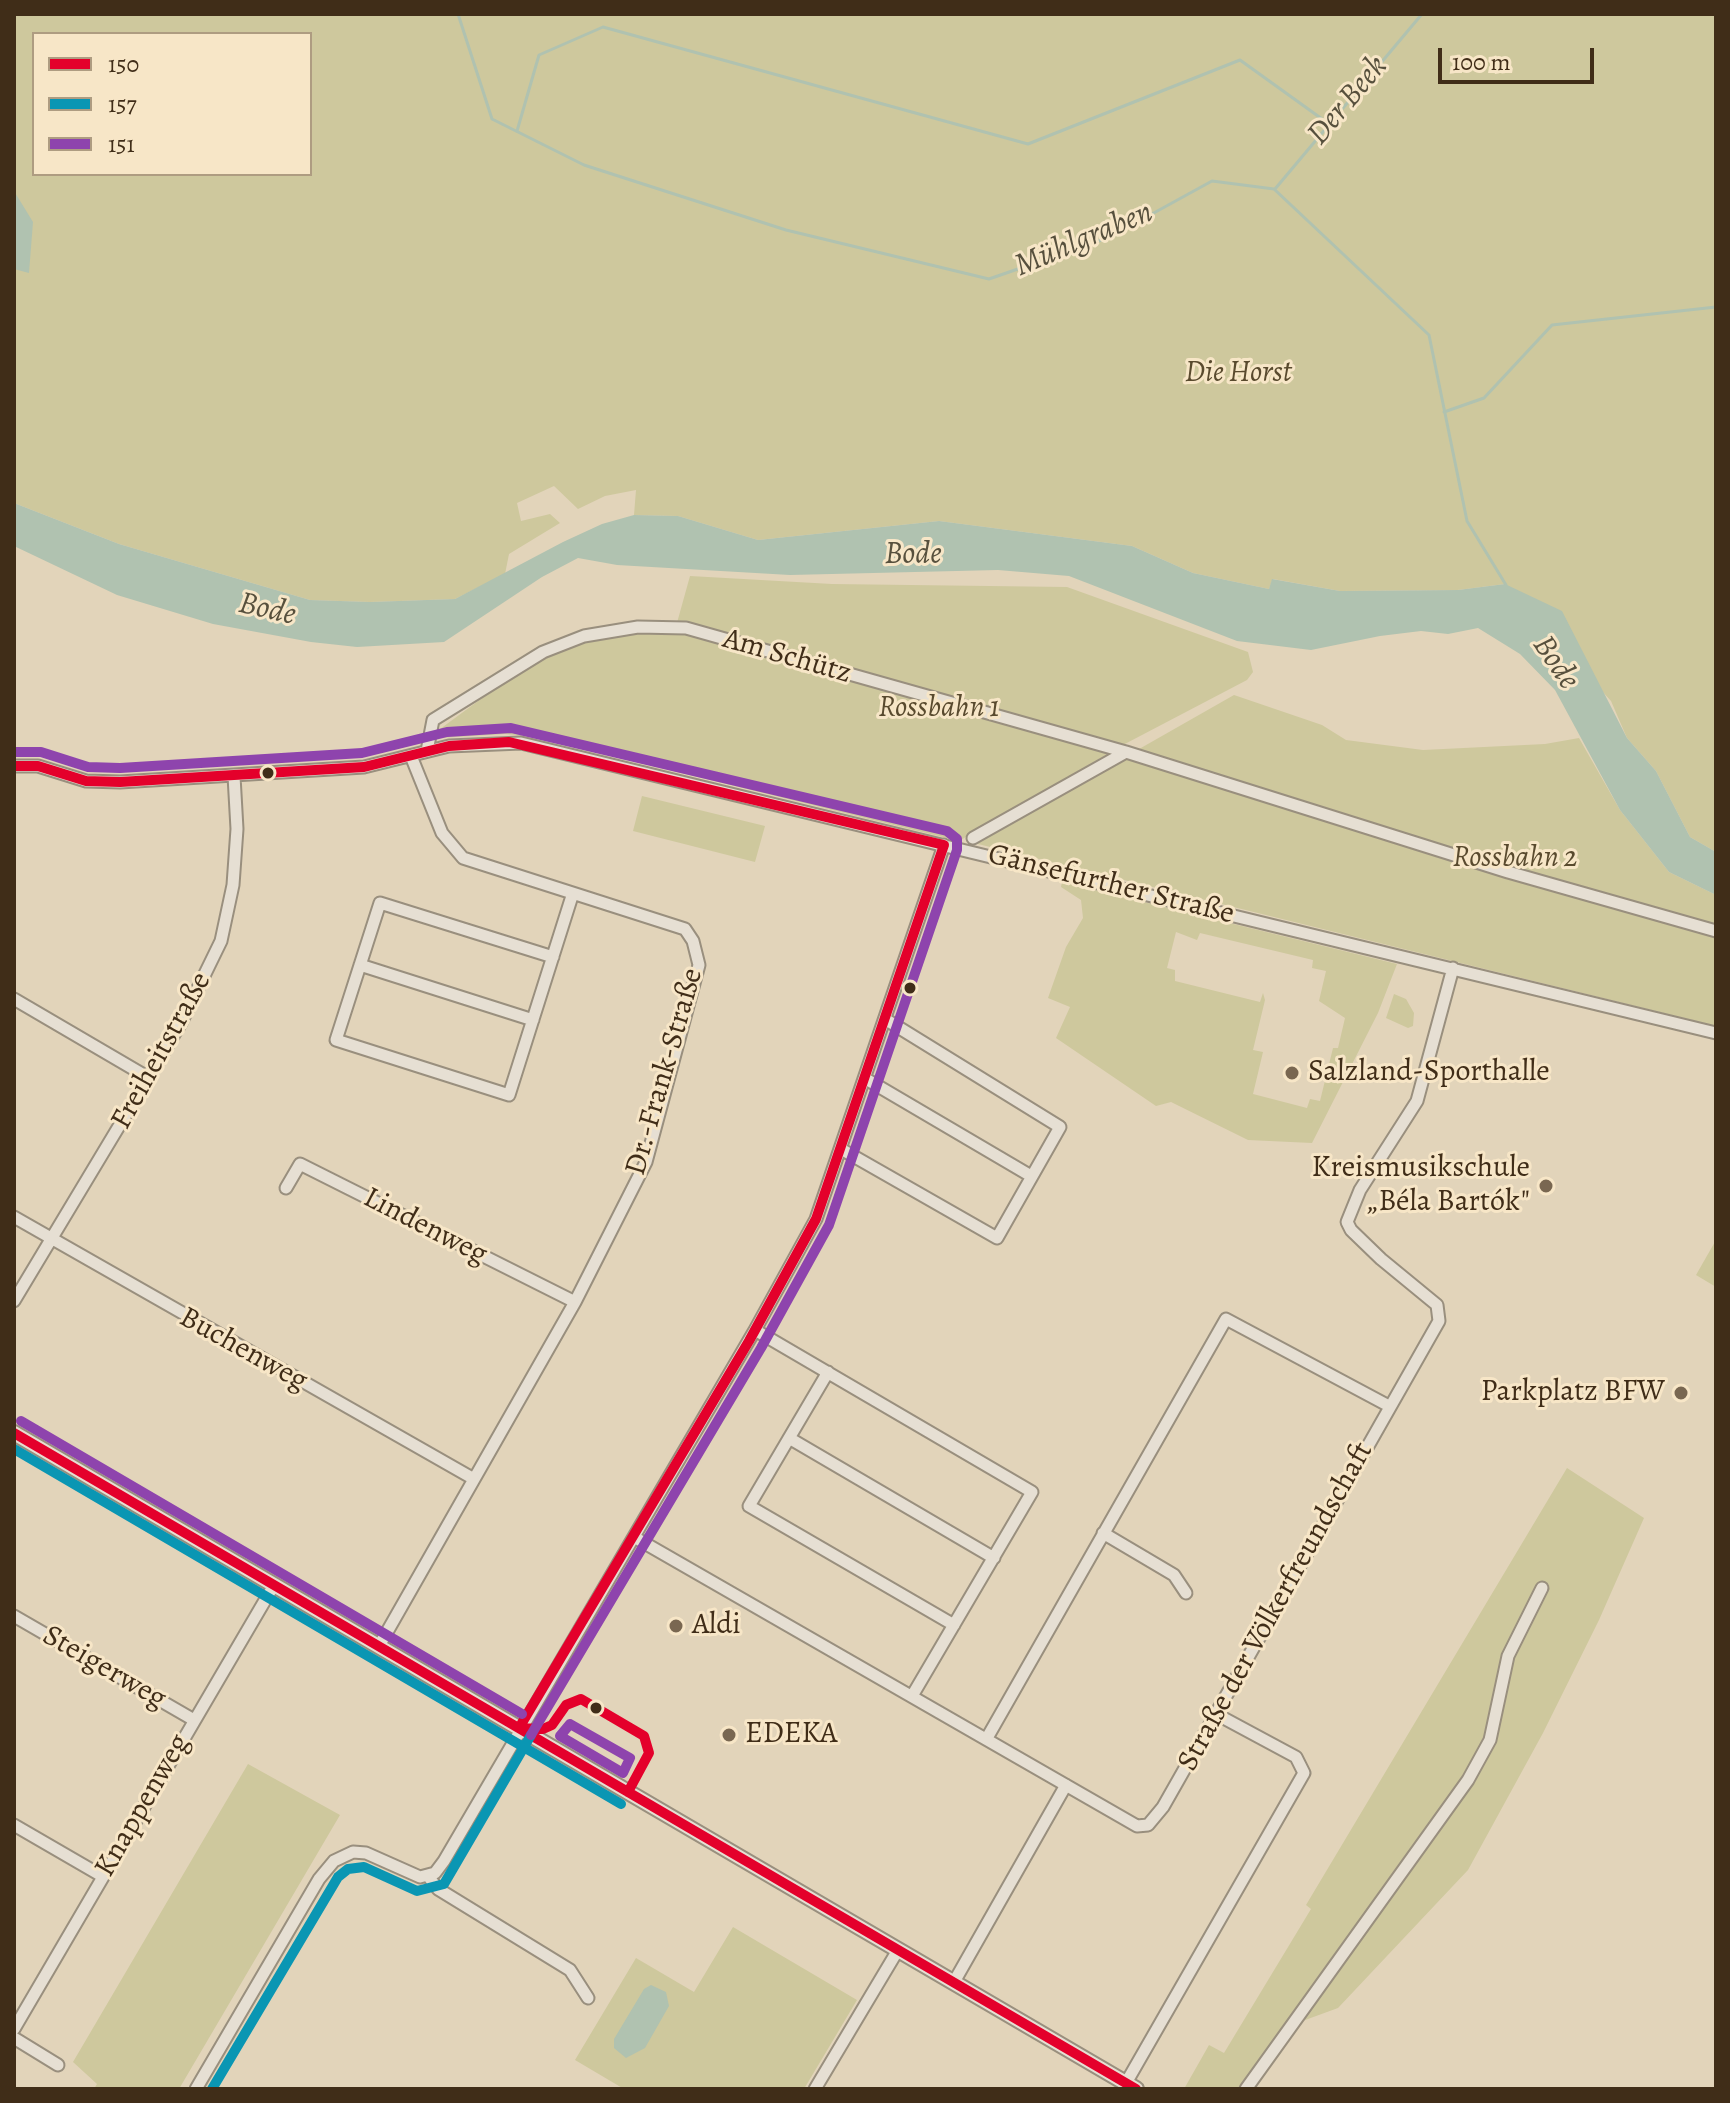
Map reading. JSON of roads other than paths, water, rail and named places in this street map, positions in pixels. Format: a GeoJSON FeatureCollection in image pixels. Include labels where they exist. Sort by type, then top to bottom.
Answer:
{"type":"FeatureCollection","features":[{"type":"Feature","properties":{"kind":"street","name":"Am Schütz"},"geometry":{"type":"LineString","coordinates":[[427,751],[433,720],[474,692],[557,647],[584,636],[638,627],[686,628],[1126,752],[1508,872],[1716,931]]}},
{"type":"Feature","properties":{"kind":"street","name":"Gänsefurther Straße"},"geometry":{"type":"LineString","coordinates":[[14,766],[57,769],[95,783],[364,767],[427,751],[483,742],[534,745],[1716,1033]]}},
{"type":"Feature","properties":{"kind":"street"},"geometry":{"type":"LineString","coordinates":[[973,838],[1126,752]]}},
{"type":"Feature","properties":{"kind":"street","name":"Dr.-Frank-Straße"},"geometry":{"type":"LineString","coordinates":[[379,1646],[575,1302],[646,1162],[699,965],[693,941],[685,929],[472,863],[453,850],[442,833],[411,756]]}},
{"type":"Feature","properties":{"kind":"street","name":"Freiheitstraße"},"geometry":{"type":"LineString","coordinates":[[14,1301],[203,984],[221,941],[233,885],[237,829],[234,776]]}},
{"type":"Feature","properties":{"kind":"street"},"geometry":{"type":"LineString","coordinates":[[428,1876],[444,1861],[519,1728],[755,1330],[816,1219],[944,845]]}},
{"type":"Feature","properties":{"kind":"street"},"geometry":{"type":"LineString","coordinates":[[553,957],[380,903],[336,1040],[509,1095],[553,957],[572,896]]}},
{"type":"Feature","properties":{"kind":"street"},"geometry":{"type":"LineString","coordinates":[[360,965],[533,1020]]}},
{"type":"Feature","properties":{"kind":"street"},"geometry":{"type":"LineString","coordinates":[[987,1738],[1226,1319],[1389,1406],[1440,1313],[1437,1305],[1351,1230],[1347,1222],[1360,1190],[1417,1101],[1453,968]]}},
{"type":"Feature","properties":{"kind":"street"},"geometry":{"type":"LineString","coordinates":[[14,999],[149,1078]]}},
{"type":"Feature","properties":{"kind":"street"},"geometry":{"type":"LineString","coordinates":[[841,1149],[997,1238],[1060,1127],[885,1019]]}},
{"type":"Feature","properties":{"kind":"street"},"geometry":{"type":"LineString","coordinates":[[866,1079],[1031,1176]]}},
{"type":"Feature","properties":{"kind":"street","name":"Lindenweg"},"geometry":{"type":"LineString","coordinates":[[286,1188],[300,1164],[575,1302]]}},
{"type":"Feature","properties":{"kind":"street","name":"Buchenweg"},"geometry":{"type":"LineString","coordinates":[[14,1217],[474,1479]]}},
{"type":"Feature","properties":{"kind":"street"},"geometry":{"type":"LineString","coordinates":[[755,1330],[1032,1492],[912,1696]]}},
{"type":"Feature","properties":{"kind":"street"},"geometry":{"type":"LineString","coordinates":[[828,1372],[749,1506],[954,1625]]}},
{"type":"Feature","properties":{"kind":"street","name":"Straße der Völkerfreundschaft"},"geometry":{"type":"LineString","coordinates":[[1066,1785],[1137,1826],[1148,1825],[1163,1807],[1389,1406]]}},
{"type":"Feature","properties":{"kind":"street"},"geometry":{"type":"LineString","coordinates":[[14,1433],[1131,2086],[1302,1783],[1302,1764],[1296,1757],[1216,1714]]}},
{"type":"Feature","properties":{"kind":"street"},"geometry":{"type":"LineString","coordinates":[[789,1438],[994,1558]]}},
{"type":"Feature","properties":{"kind":"street"},"geometry":{"type":"LineString","coordinates":[[1103,1533],[1174,1575],[1186,1593]]}},
{"type":"Feature","properties":{"kind":"street"},"geometry":{"type":"LineString","coordinates":[[634,1537],[1066,1785],[954,1982]]}},
{"type":"Feature","properties":{"kind":"street","name":"Knappenweg"},"geometry":{"type":"LineString","coordinates":[[14,2029],[274,1585]]}},
{"type":"Feature","properties":{"kind":"street"},"geometry":{"type":"LineString","coordinates":[[1246,2089],[1468,1780],[1490,1740],[1508,1656],[1542,1588]]}},
{"type":"Feature","properties":{"kind":"street","name":"Steigerweg"},"geometry":{"type":"LineString","coordinates":[[14,1616],[194,1720]]}},
{"type":"Feature","properties":{"kind":"street"},"geometry":{"type":"LineString","coordinates":[[14,1825],[102,1876]]}},
{"type":"Feature","properties":{"kind":"street"},"geometry":{"type":"LineString","coordinates":[[196,2089],[319,1879],[334,1861],[353,1852],[390,1860],[411,1873],[428,1876],[438,1889],[570,1970],[588,1998]]}},
{"type":"Feature","properties":{"kind":"street"},"geometry":{"type":"LineString","coordinates":[[815,2089],[898,1950]]}},
{"type":"Feature","properties":{"kind":"street"},"geometry":{"type":"LineString","coordinates":[[14,2038],[58,2065]]}},
{"type":"Feature","properties":{"kind":"water"},"geometry":{"type":"Polygon","coordinates":[[[14,191],[33,222],[29,273],[14,269],[14,191]]]}},
{"type":"Feature","properties":{"kind":"water","name":"Bode"},"geometry":{"type":"Polygon","coordinates":[[[14,503],[119,544],[310,600],[370,602],[455,599],[563,542],[602,524],[634,515],[678,516],[758,540],[939,521],[1132,546],[1193,573],[1269,589],[1272,579],[1340,591],[1458,590],[1505,584],[1562,611],[1627,738],[1656,771],[1690,837],[1716,852],[1716,895],[1669,872],[1620,810],[1555,690],[1520,654],[1478,628],[1448,634],[1421,631],[1380,636],[1311,650],[1237,641],[1069,576],[998,570],[790,575],[617,565],[578,558],[542,577],[444,642],[357,647],[213,624],[117,595],[14,546],[14,503]]]}},
{"type":"Feature","properties":{"kind":"water"},"geometry":{"type":"Polygon","coordinates":[[[651,1985],[666,1992],[669,2006],[645,2048],[626,2058],[614,2048],[614,2039],[644,1989],[651,1985]]]}},
{"type":"Feature","properties":{"kind":"waterway","name":"Mühlgraben"},"geometry":{"type":"LineString","coordinates":[[458,14],[492,119],[584,165],[786,230],[989,279],[1110,237],[1212,181],[1274,189],[1429,335],[1467,521],[1506,585]]}},
{"type":"Feature","properties":{"kind":"waterway","name":"Der Beek"},"geometry":{"type":"LineString","coordinates":[[1275,189],[1422,14]]}},
{"type":"Feature","properties":{"kind":"waterway"},"geometry":{"type":"LineString","coordinates":[[517,131],[539,55],[603,27],[1028,144],[1240,60],[1329,124]]}},
{"type":"Feature","properties":{"kind":"waterway"},"geometry":{"type":"LineString","coordinates":[[1444,412],[1484,398],[1552,325],[1716,307]]}},
{"type":"Feature","properties":{"kind":"place","name":"Salzland-Sporthalle"},"geometry":{"type":"Point","coordinates":[1292,1073]}},
{"type":"Feature","properties":{"kind":"place","name":"Kreismusikschule „Béla Bartók\""},"geometry":{"type":"Point","coordinates":[1546,1186]}},
{"type":"Feature","properties":{"kind":"place","name":"Parkplatz BFW"},"geometry":{"type":"Point","coordinates":[1681,1393]}},
{"type":"Feature","properties":{"kind":"place","name":"Aldi"},"geometry":{"type":"Point","coordinates":[676,1626]}},
{"type":"Feature","properties":{"kind":"place","name":"EDEKA"},"geometry":{"type":"Point","coordinates":[729,1735]}},
{"type":"Feature","properties":{"kind":"park label","name":"Die Horst"},"geometry":{"type":"Point","coordinates":[1238,374]}},
{"type":"Feature","properties":{"kind":"park label","name":"Rossbahn 1"},"geometry":{"type":"Point","coordinates":[939,709]}},
{"type":"Feature","properties":{"kind":"park label","name":"Rossbahn 2"},"geometry":{"type":"Point","coordinates":[1515,859]}}]}
